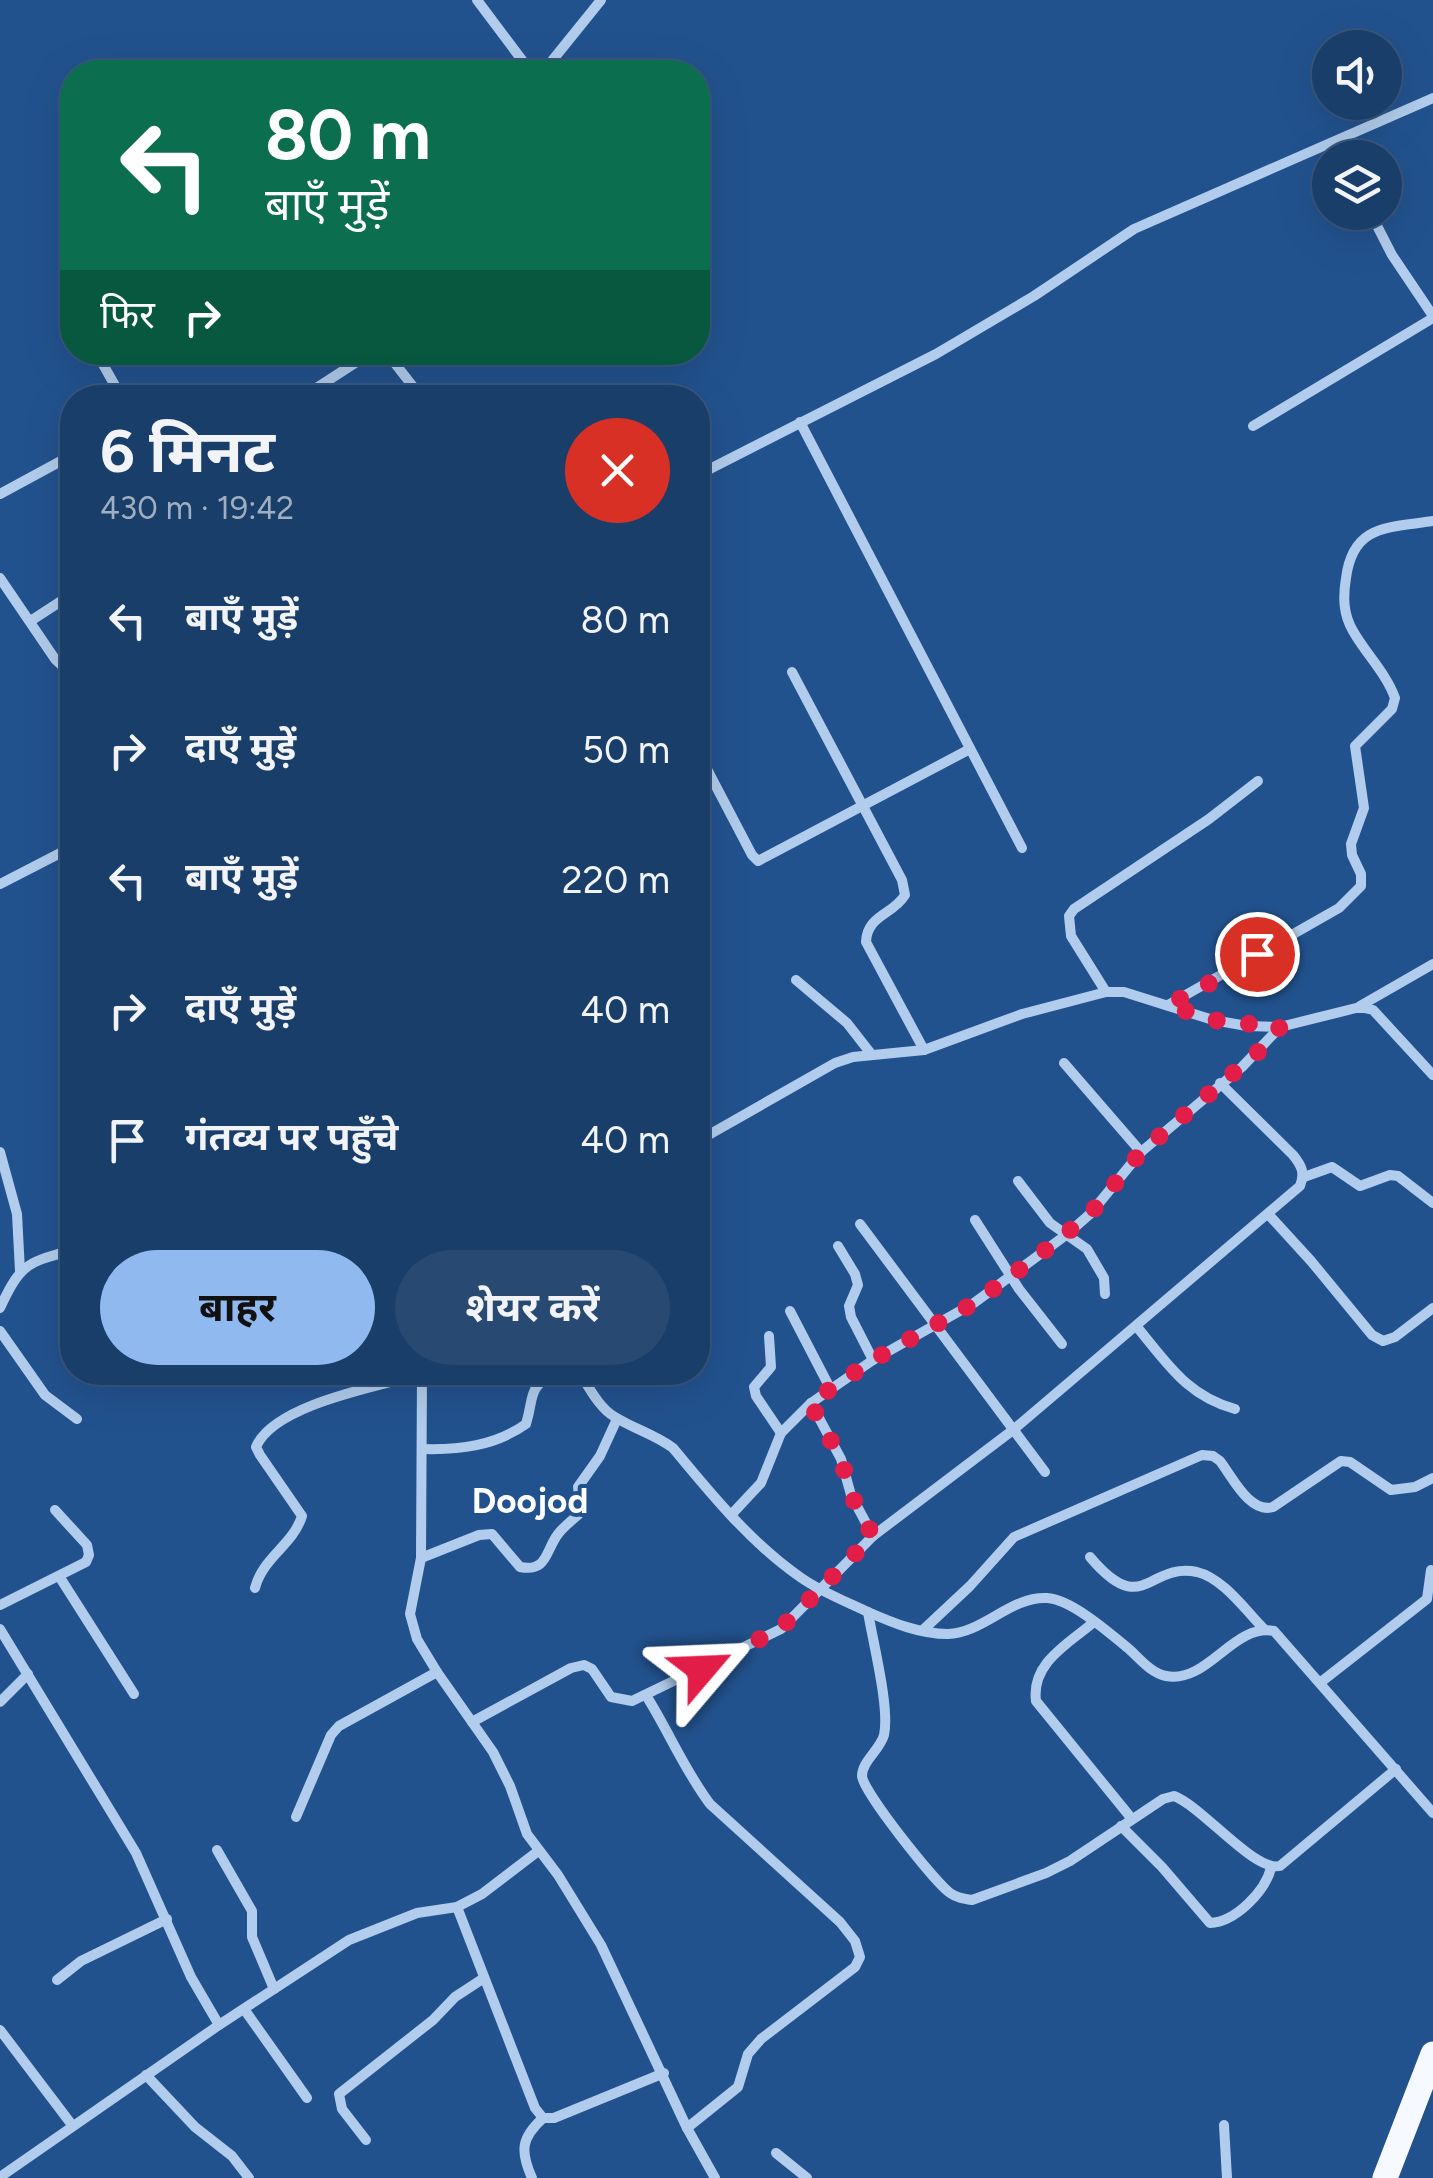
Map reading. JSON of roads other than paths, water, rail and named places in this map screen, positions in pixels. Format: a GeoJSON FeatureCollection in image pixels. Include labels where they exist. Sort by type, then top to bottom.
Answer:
{"type":"FeatureCollection","features":[{"type":"Feature","properties":{"kind":"main road"},"geometry":{"type":"LineString","coordinates":[[1385,2178],[1433,2054]]}},
{"type":"Feature","properties":{"kind":"street"},"geometry":{"type":"LineString","coordinates":[[477,0],[523,60]]}},
{"type":"Feature","properties":{"kind":"street"},"geometry":{"type":"LineString","coordinates":[[553,60],[601,0]]}},
{"type":"Feature","properties":{"kind":"street"},"geometry":{"type":"LineString","coordinates":[[1342,140],[1433,98]]}},
{"type":"Feature","properties":{"kind":"street"},"geometry":{"type":"LineString","coordinates":[[710,469],[966,337],[1134,230],[1312,153]]}},
{"type":"Feature","properties":{"kind":"street"},"geometry":{"type":"LineString","coordinates":[[1252,426],[1433,317],[1379,230]]}},
{"type":"Feature","properties":{"kind":"street"},"geometry":{"type":"LineString","coordinates":[[321,385],[352,365]]}},
{"type":"Feature","properties":{"kind":"street"},"geometry":{"type":"LineString","coordinates":[[396,365],[412,385]]}},
{"type":"Feature","properties":{"kind":"street"},"geometry":{"type":"LineString","coordinates":[[800,422],[1022,848]]}},
{"type":"Feature","properties":{"kind":"street"},"geometry":{"type":"LineString","coordinates":[[0,494],[60,462]]}},
{"type":"Feature","properties":{"kind":"street"},"geometry":{"type":"LineString","coordinates":[[1168,1005],[1339,908],[1362,886],[1351,844],[1364,808],[1355,746],[1392,708],[1394,698],[1344,612],[1348,563],[1355,546],[1380,529],[1433,521]]}},
{"type":"Feature","properties":{"kind":"street"},"geometry":{"type":"LineString","coordinates":[[0,578],[60,664]]}},
{"type":"Feature","properties":{"kind":"street"},"geometry":{"type":"LineString","coordinates":[[32,620],[60,602]]}},
{"type":"Feature","properties":{"kind":"street"},"geometry":{"type":"LineString","coordinates":[[792,672],[902,880],[905,895],[900,903],[874,920],[866,930],[866,942],[924,1050]]}},
{"type":"Feature","properties":{"kind":"street"},"geometry":{"type":"LineString","coordinates":[[710,775],[758,860],[864,808],[970,749]]}},
{"type":"Feature","properties":{"kind":"street"},"geometry":{"type":"LineString","coordinates":[[1106,992],[1071,936],[1069,916],[1074,909],[1258,781]]}},
{"type":"Feature","properties":{"kind":"street"},"geometry":{"type":"LineString","coordinates":[[0,884],[60,853]]}},
{"type":"Feature","properties":{"kind":"street"},"geometry":{"type":"LineString","coordinates":[[710,1134],[835,1063],[924,1050],[1022,1014],[1106,992],[1124,992],[1213,1020],[1280,1027],[1360,1007],[1433,964]]}},
{"type":"Feature","properties":{"kind":"street"},"geometry":{"type":"LineString","coordinates":[[796,980],[847,1023],[872,1055]]}},
{"type":"Feature","properties":{"kind":"street"},"geometry":{"type":"LineString","coordinates":[[1360,1007],[1373,1010],[1433,1075]]}},
{"type":"Feature","properties":{"kind":"street"},"geometry":{"type":"LineString","coordinates":[[731,1515],[762,1483],[781,1432],[810,1403],[873,1360],[938,1325],[1011,1278],[1066,1234],[1090,1214],[1141,1152],[1265,1046],[1280,1027]]}},
{"type":"Feature","properties":{"kind":"street"},"geometry":{"type":"LineString","coordinates":[[1064,1063],[1141,1152]]}},
{"type":"Feature","properties":{"kind":"street"},"geometry":{"type":"LineString","coordinates":[[472,1722],[584,1664],[612,1697],[632,1702],[771,1635],[873,1536],[1013,1430],[1137,1326],[1300,1186],[1304,1177],[1294,1155],[1220,1083]]}},
{"type":"Feature","properties":{"kind":"street"},"geometry":{"type":"LineString","coordinates":[[0,1152],[17,1214],[20,1271]]}},
{"type":"Feature","properties":{"kind":"street"},"geometry":{"type":"LineString","coordinates":[[1304,1177],[1332,1167],[1360,1186],[1390,1175],[1398,1176],[1433,1202]]}},
{"type":"Feature","properties":{"kind":"street"},"geometry":{"type":"LineString","coordinates":[[1018,1181],[1050,1223],[1087,1249],[1104,1278],[1106,1294]]}},
{"type":"Feature","properties":{"kind":"street"},"geometry":{"type":"LineString","coordinates":[[1268,1214],[1372,1336],[1383,1340],[1395,1337],[1433,1308]]}},
{"type":"Feature","properties":{"kind":"street"},"geometry":{"type":"LineString","coordinates":[[976,1220],[1011,1278],[1062,1344]]}},
{"type":"Feature","properties":{"kind":"street"},"geometry":{"type":"LineString","coordinates":[[860,1224],[1045,1472]]}},
{"type":"Feature","properties":{"kind":"street"},"geometry":{"type":"LineString","coordinates":[[838,1246],[858,1286],[849,1306],[851,1317],[873,1360]]}},
{"type":"Feature","properties":{"kind":"street"},"geometry":{"type":"LineString","coordinates":[[0,1308],[20,1271],[35,1261],[60,1254]]}},
{"type":"Feature","properties":{"kind":"street"},"geometry":{"type":"LineString","coordinates":[[790,1312],[830,1388]]}},
{"type":"Feature","properties":{"kind":"street"},"geometry":{"type":"LineString","coordinates":[[1137,1326],[1186,1384],[1212,1403],[1235,1408]]}},
{"type":"Feature","properties":{"kind":"street"},"geometry":{"type":"LineString","coordinates":[[0,1331],[45,1395],[77,1419]]}},
{"type":"Feature","properties":{"kind":"street"},"geometry":{"type":"LineString","coordinates":[[769,1336],[772,1367],[754,1387],[781,1432]]}},
{"type":"Feature","properties":{"kind":"street"},"geometry":{"type":"LineString","coordinates":[[255,1588],[266,1561],[298,1528],[302,1516],[260,1455],[256,1447],[259,1440],[284,1419],[305,1409],[382,1385]]}},
{"type":"Feature","properties":{"kind":"street"},"geometry":{"type":"LineString","coordinates":[[421,1385],[421,1558],[410,1614],[418,1639],[436,1672],[493,1752],[538,1852],[558,1874],[602,1945],[687,2128],[716,2178]]}},
{"type":"Feature","properties":{"kind":"street"},"geometry":{"type":"LineString","coordinates":[[422,1449],[458,1450],[516,1431],[526,1424],[530,1394],[536,1385]]}},
{"type":"Feature","properties":{"kind":"street"},"geometry":{"type":"LineString","coordinates":[[588,1385],[617,1419],[656,1435],[673,1448],[760,1544],[819,1589],[899,1626],[946,1634],[966,1631],[1024,1602],[1045,1597],[1061,1601],[1094,1622],[1166,1676],[1194,1671],[1252,1632],[1274,1631],[1286,1640],[1433,1813]]}},
{"type":"Feature","properties":{"kind":"street"},"geometry":{"type":"LineString","coordinates":[[810,1403],[841,1459],[851,1495],[873,1536]]}},
{"type":"Feature","properties":{"kind":"street"},"geometry":{"type":"LineString","coordinates":[[421,1558],[479,1535],[492,1534],[520,1568],[543,1564],[555,1538],[580,1512],[578,1486],[600,1456],[617,1419]]}},
{"type":"Feature","properties":{"kind":"street"},"geometry":{"type":"LineString","coordinates":[[923,1630],[1014,1537],[1202,1455],[1220,1461],[1255,1506],[1264,1510],[1340,1460],[1350,1462],[1391,1490],[1415,1488],[1433,1478]]}},
{"type":"Feature","properties":{"kind":"street"},"geometry":{"type":"LineString","coordinates":[[0,1605],[86,1562],[87,1545],[55,1510]]}},
{"type":"Feature","properties":{"kind":"street"},"geometry":{"type":"LineString","coordinates":[[1090,1557],[1114,1582],[1134,1587],[1178,1573],[1196,1572],[1227,1590],[1264,1629]]}},
{"type":"Feature","properties":{"kind":"street"},"geometry":{"type":"LineString","coordinates":[[1321,1682],[1427,1599],[1431,1570]]}},
{"type":"Feature","properties":{"kind":"street"},"geometry":{"type":"LineString","coordinates":[[58,1576],[134,1694]]}},
{"type":"Feature","properties":{"kind":"street"},"geometry":{"type":"LineString","coordinates":[[868,1612],[885,1716],[884,1736],[864,1767],[862,1778],[948,1892],[972,1900],[1030,1880],[1070,1861],[1132,1818],[1174,1796],[1270,1868]]}},
{"type":"Feature","properties":{"kind":"street"},"geometry":{"type":"LineString","coordinates":[[1094,1622],[1038,1672],[1036,1701],[1132,1818]]}},
{"type":"Feature","properties":{"kind":"street"},"geometry":{"type":"LineString","coordinates":[[0,1629],[136,1853],[191,1977],[219,2025]]}},
{"type":"Feature","properties":{"kind":"street"},"geometry":{"type":"LineString","coordinates":[[296,1818],[331,1735],[339,1726],[436,1672]]}},
{"type":"Feature","properties":{"kind":"street"},"geometry":{"type":"LineString","coordinates":[[0,1702],[28,1674]]}},
{"type":"Feature","properties":{"kind":"street"},"geometry":{"type":"LineString","coordinates":[[647,1696],[696,1786],[710,1804],[840,1922],[855,1941],[860,1956],[855,1967],[762,2039],[748,2054],[738,2086],[687,2128]]}},
{"type":"Feature","properties":{"kind":"street"},"geometry":{"type":"LineString","coordinates":[[1121,1826],[1210,1922],[1231,1917],[1263,1887],[1270,1868],[1290,1858],[1396,1770]]}},
{"type":"Feature","properties":{"kind":"street"},"geometry":{"type":"LineString","coordinates":[[217,1850],[252,1911],[252,1937],[274,1989]]}},
{"type":"Feature","properties":{"kind":"street"},"geometry":{"type":"LineString","coordinates":[[2,2172],[349,1940],[417,1914],[457,1907],[482,1894],[538,1852]]}},
{"type":"Feature","properties":{"kind":"street"},"geometry":{"type":"LineString","coordinates":[[457,1907],[535,2108],[543,2118]]}},
{"type":"Feature","properties":{"kind":"street"},"geometry":{"type":"LineString","coordinates":[[56,1980],[81,1961],[167,1919]]}},
{"type":"Feature","properties":{"kind":"street"},"geometry":{"type":"LineString","coordinates":[[366,2140],[342,2109],[339,2094],[484,1978]]}},
{"type":"Feature","properties":{"kind":"street"},"geometry":{"type":"LineString","coordinates":[[244,2009],[307,2098]]}},
{"type":"Feature","properties":{"kind":"street"},"geometry":{"type":"LineString","coordinates":[[0,2030],[72,2125]]}},
{"type":"Feature","properties":{"kind":"street"},"geometry":{"type":"LineString","coordinates":[[532,2178],[522,2143],[543,2118],[554,2118],[664,2074]]}},
{"type":"Feature","properties":{"kind":"street"},"geometry":{"type":"LineString","coordinates":[[146,2075],[195,2128],[232,2156],[248,2178]]}},
{"type":"Feature","properties":{"kind":"street"},"geometry":{"type":"LineString","coordinates":[[1224,2126],[1227,2178]]}},
{"type":"Feature","properties":{"kind":"street"},"geometry":{"type":"LineString","coordinates":[[776,2153],[808,2178]]}},
{"type":"Feature","properties":{"kind":"district","name":"Doojod"},"geometry":{"type":"Point","coordinates":[530,1501]}}]}
